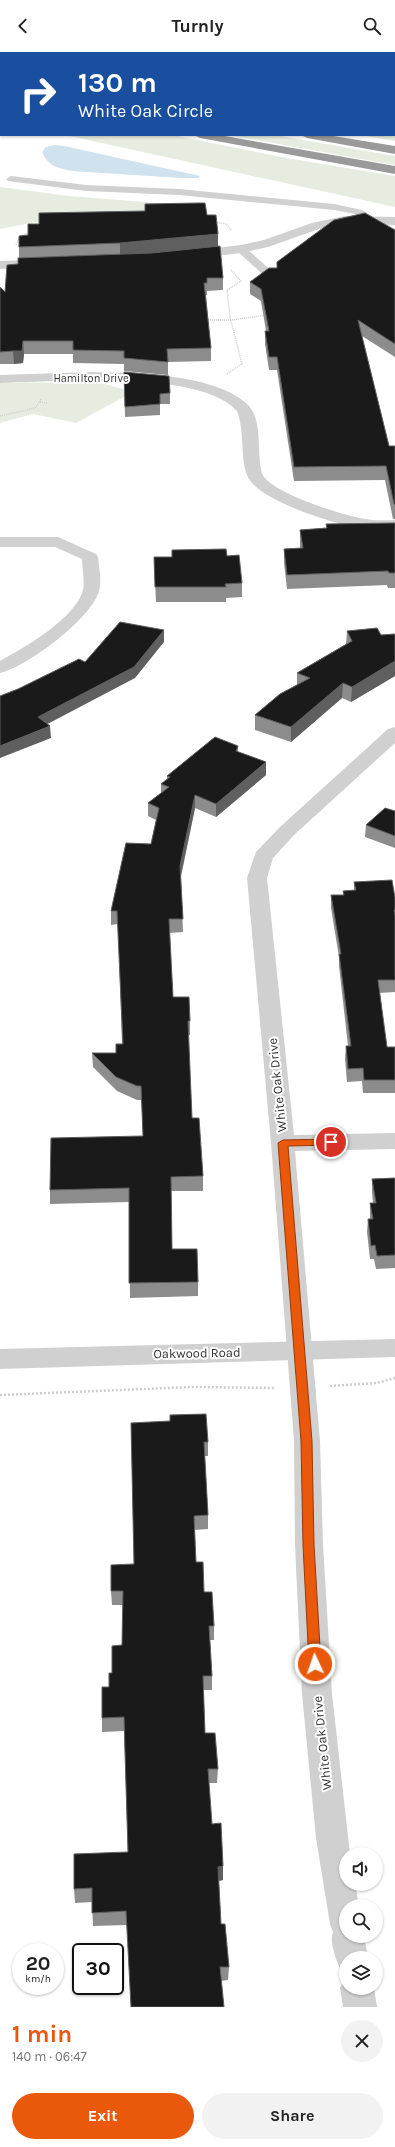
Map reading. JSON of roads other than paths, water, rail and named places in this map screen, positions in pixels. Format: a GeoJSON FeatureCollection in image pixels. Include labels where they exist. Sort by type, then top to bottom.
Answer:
{"type":"FeatureCollection","features":[{"type":"Feature","properties":{"kind":"highway"},"geometry":{"type":"LineString","coordinates":[[206,136],[395,170]]}},
{"type":"Feature","properties":{"kind":"highway"},"geometry":{"type":"LineString","coordinates":[[313,136],[395,150]]}},
{"type":"Feature","properties":{"kind":"street"},"geometry":{"type":"LineString","coordinates":[[175,257],[241,249],[268,243],[316,226],[345,220],[371,219],[395,221]]}},
{"type":"Feature","properties":{"kind":"street"},"geometry":{"type":"LineString","coordinates":[[0,265],[63,263]]}},
{"type":"Feature","properties":{"kind":"street","name":"Hamilton Drive"},"geometry":{"type":"LineString","coordinates":[[0,379],[153,378],[212,389],[242,407],[248,417],[255,475],[266,487],[285,498],[334,516],[365,524],[395,525]]}},
{"type":"Feature","properties":{"kind":"street"},"geometry":{"type":"LineString","coordinates":[[0,542],[58,542],[90,557],[91,591],[74,617],[24,656],[0,668]]}},
{"type":"Feature","properties":{"kind":"street","name":"White Oak Drive"},"geometry":{"type":"LineString","coordinates":[[342,1899],[332,1838],[316,1694],[309,1545],[307,1441],[283,1143],[257,878],[263,856],[287,831],[395,733]]}},
{"type":"Feature","properties":{"kind":"street"},"geometry":{"type":"LineString","coordinates":[[283,1143],[395,1141]]}},
{"type":"Feature","properties":{"kind":"street","name":"Oakwood Road"},"geometry":{"type":"LineString","coordinates":[[0,1358],[395,1348]]}},
{"type":"Feature","properties":{"kind":"street"},"geometry":{"type":"LineString","coordinates":[[358,1995],[360,2007]]}},
{"type":"Feature","properties":{"kind":"lane"},"geometry":{"type":"LineString","coordinates":[[11,180],[86,188],[180,192],[334,207],[364,213],[371,219]]}},
{"type":"Feature","properties":{"kind":"lane"},"geometry":{"type":"LineString","coordinates":[[241,249],[272,277]]}},
{"type":"Feature","properties":{"kind":"water"},"geometry":{"type":"Polygon","coordinates":[[[54,145],[200,176],[198,178],[180,178],[67,170],[54,166],[44,157],[42,152],[46,147],[54,145]]]}}]}
